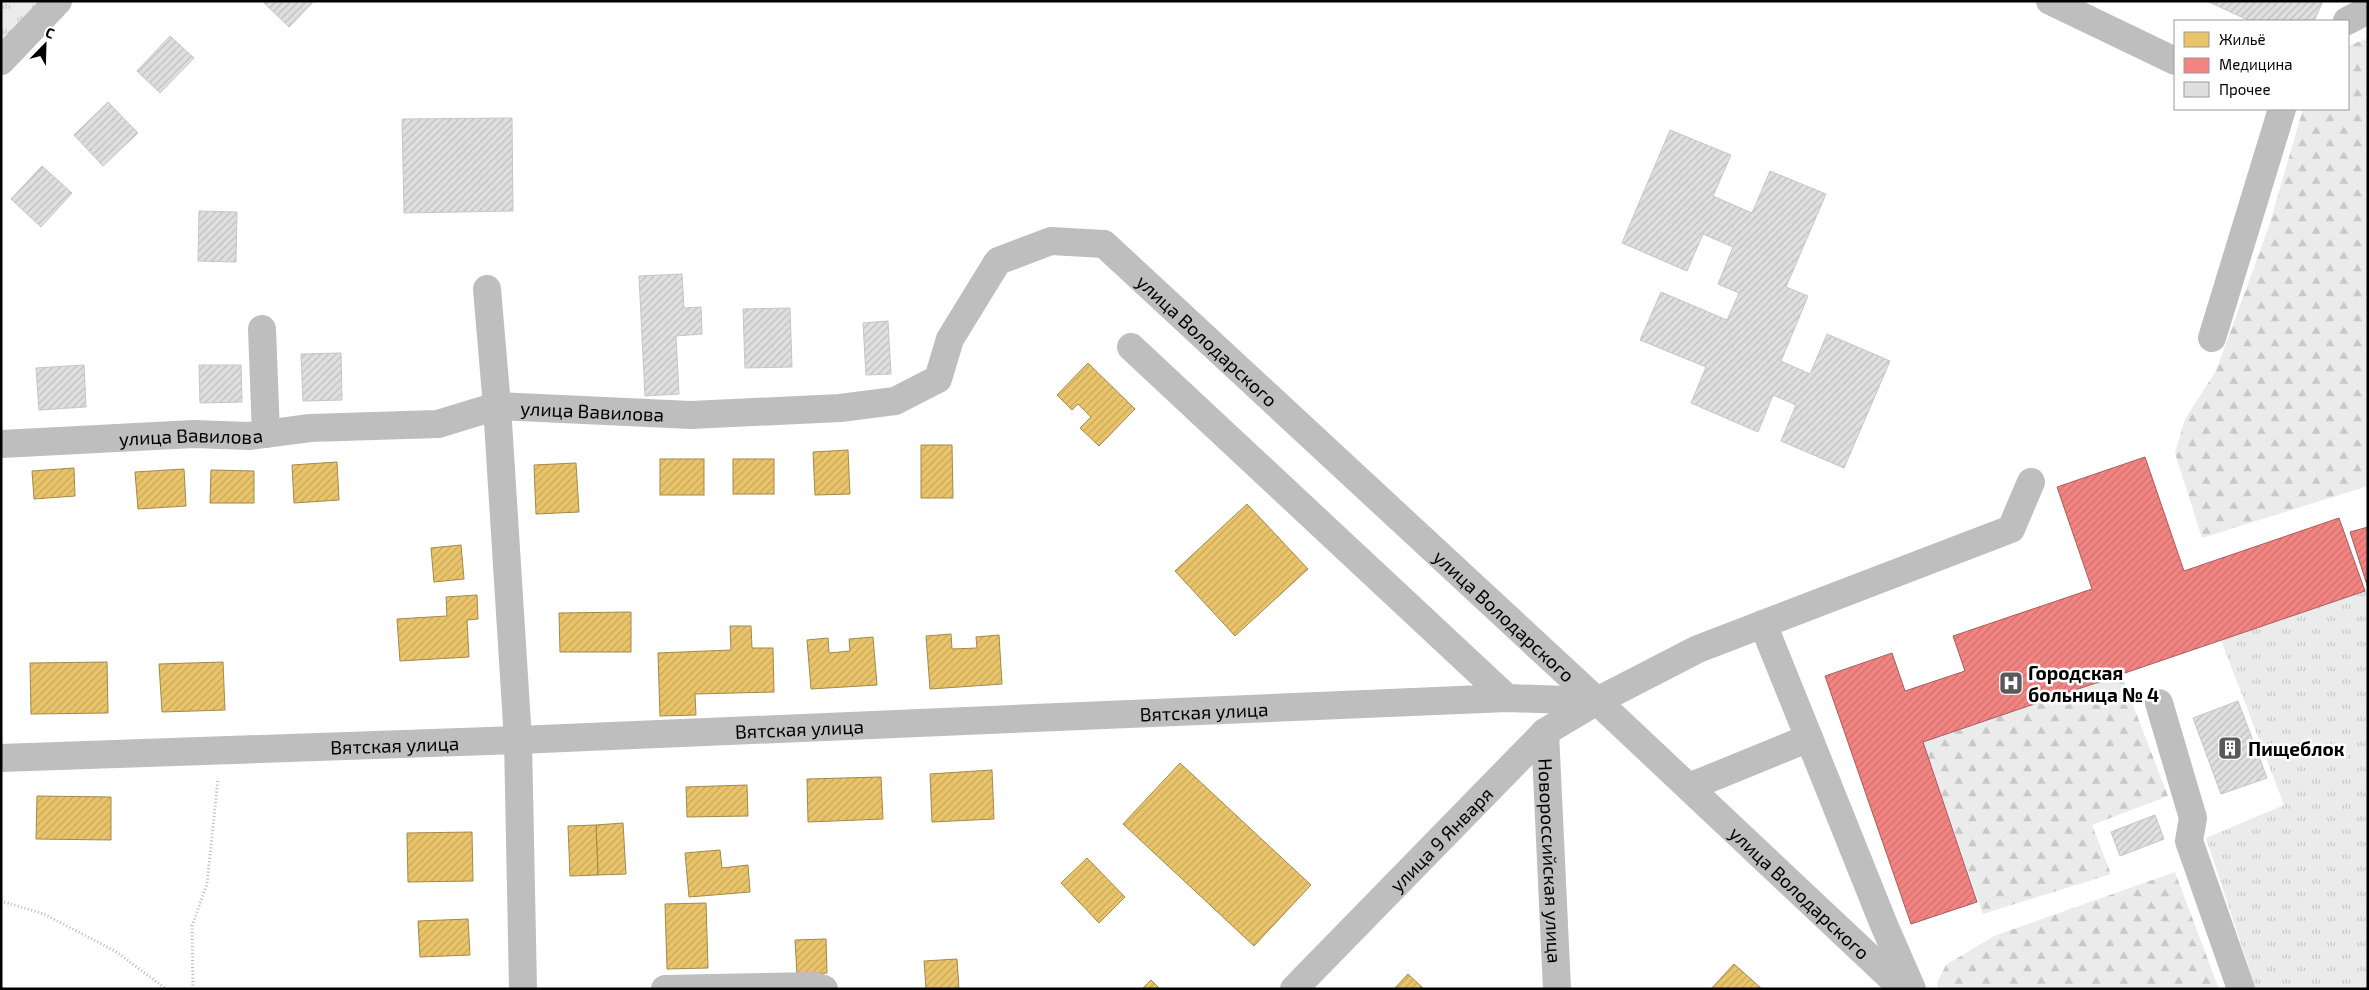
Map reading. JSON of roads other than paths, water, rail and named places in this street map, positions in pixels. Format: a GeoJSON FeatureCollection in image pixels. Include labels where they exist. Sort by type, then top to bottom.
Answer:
{"type":"FeatureCollection","features":[{"type":"Feature","properties":{"kind":"street"},"geometry":{"type":"LineString","coordinates":[[1,61],[58,1]]}},
{"type":"Feature","properties":{"kind":"street"},"geometry":{"type":"LineString","coordinates":[[2050,1],[2174,61]]}},
{"type":"Feature","properties":{"kind":"street"},"geometry":{"type":"LineString","coordinates":[[2349,20],[2368,10]]}},
{"type":"Feature","properties":{"kind":"street"},"geometry":{"type":"LineString","coordinates":[[2212,338],[2280,110]]}},
{"type":"Feature","properties":{"kind":"street","name":"улица Вавилова"},"geometry":{"type":"LineString","coordinates":[[1,444],[194,434],[249,436],[310,428],[438,424],[497,406],[691,415],[840,408],[895,400],[938,379],[950,339],[998,260],[1051,240],[1104,244]]}},
{"type":"Feature","properties":{"kind":"street","name":"улица Володарского"},"geometry":{"type":"LineString","coordinates":[[1104,244],[1597,701],[1903,989]]}},
{"type":"Feature","properties":{"kind":"street"},"geometry":{"type":"LineString","coordinates":[[487,289],[497,406],[518,740],[522,989]]}},
{"type":"Feature","properties":{"kind":"street"},"geometry":{"type":"LineString","coordinates":[[262,329],[266,434]]}},
{"type":"Feature","properties":{"kind":"street"},"geometry":{"type":"LineString","coordinates":[[1131,347],[1506,698]]}},
{"type":"Feature","properties":{"kind":"street","name":"улица 9 Января"},"geometry":{"type":"LineString","coordinates":[[1294,989],[1545,732],[1597,701],[1698,649],[2011,529],[2031,482]]}},
{"type":"Feature","properties":{"kind":"street"},"geometry":{"type":"LineString","coordinates":[[1763,624],[1884,925],[1912,989]]}},
{"type":"Feature","properties":{"kind":"street","name":"Вятская улица"},"geometry":{"type":"LineString","coordinates":[[1,758],[518,740],[1506,698],[1597,701]]}},
{"type":"Feature","properties":{"kind":"street"},"geometry":{"type":"LineString","coordinates":[[2160,703],[2192,818],[2189,841],[2241,989]]}},
{"type":"Feature","properties":{"kind":"street","name":"Новороссийская улица"},"geometry":{"type":"LineString","coordinates":[[1545,732],[1557,989]]}},
{"type":"Feature","properties":{"kind":"street"},"geometry":{"type":"LineString","coordinates":[[1689,787],[1809,738]]}},
{"type":"Feature","properties":{"kind":"street"},"geometry":{"type":"LineString","coordinates":[[665,989],[815,986],[824,989]]}},
{"type":"Feature","properties":{"kind":"place","name":"Городская больница № 4"},"geometry":{"type":"Point","coordinates":[2011,683]}},
{"type":"Feature","properties":{"kind":"place","name":"Пищеблок"},"geometry":{"type":"Point","coordinates":[2230,748]}}]}
